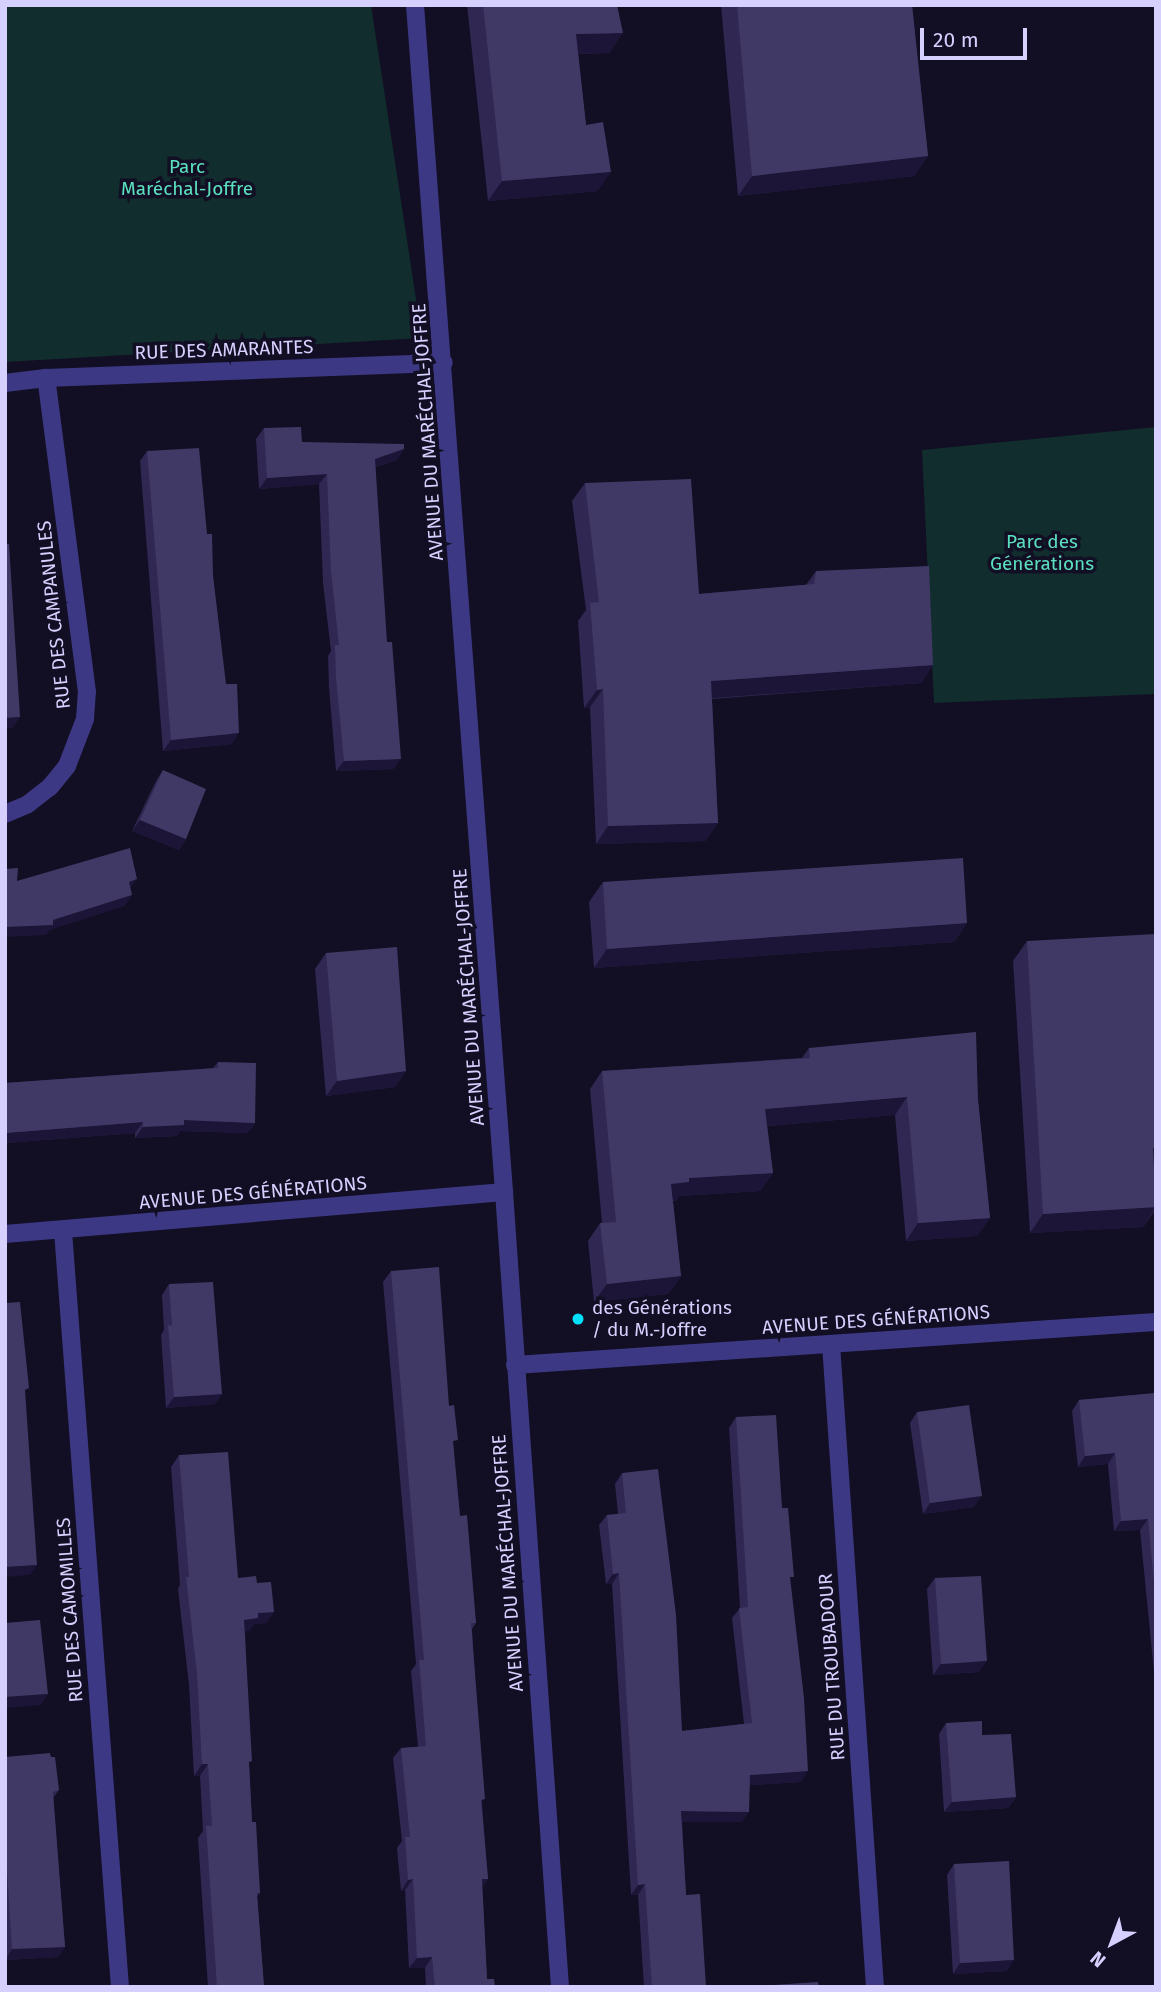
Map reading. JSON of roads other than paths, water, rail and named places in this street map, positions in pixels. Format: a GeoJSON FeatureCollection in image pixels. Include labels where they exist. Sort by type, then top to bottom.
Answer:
{"type":"FeatureCollection","features":[{"type":"Feature","properties":{"kind":"street","name":"AVENUE DU MARÉCHAL-JOFFRE"},"geometry":{"type":"LineString","coordinates":[[415,5],[444,363],[560,1987]]}},
{"type":"Feature","properties":{"kind":"street","name":"RUE DES AMARANTES"},"geometry":{"type":"LineString","coordinates":[[5,383],[46,378],[444,363]]}},
{"type":"Feature","properties":{"kind":"street","name":"RUE DES CAMPANULES"},"geometry":{"type":"LineString","coordinates":[[5,814],[28,804],[58,776],[77,746],[85,719],[87,692],[46,378]]}},
{"type":"Feature","properties":{"kind":"street","name":"AVENUE DES GÉNÉRATIONS"},"geometry":{"type":"LineString","coordinates":[[5,1234],[504,1192]]}},
{"type":"Feature","properties":{"kind":"street","name":"RUE DES CAMOMILLES"},"geometry":{"type":"LineString","coordinates":[[63,1231],[120,1987]]}},
{"type":"Feature","properties":{"kind":"street","name":"AVENUE DES GÉNÉRATIONS"},"geometry":{"type":"LineString","coordinates":[[515,1365],[1156,1322]]}},
{"type":"Feature","properties":{"kind":"street","name":"RUE DU TROUBADOUR"},"geometry":{"type":"LineString","coordinates":[[831,1344],[875,1987]]}},
{"type":"Feature","properties":{"kind":"place","name":"des Générations / du M.-Joffre"},"geometry":{"type":"Point","coordinates":[578,1319]}},
{"type":"Feature","properties":{"kind":"park label","name":"Parc Maréchal-Joffre"},"geometry":{"type":"Point","coordinates":[187,178]}},
{"type":"Feature","properties":{"kind":"park label","name":"Parc des Générations"},"geometry":{"type":"Point","coordinates":[1042,553]}}]}
